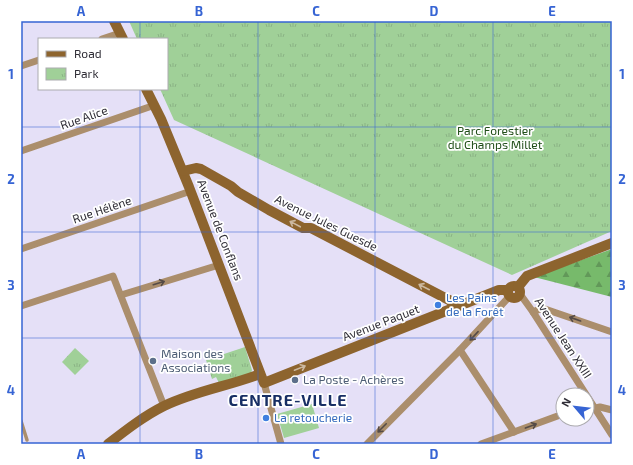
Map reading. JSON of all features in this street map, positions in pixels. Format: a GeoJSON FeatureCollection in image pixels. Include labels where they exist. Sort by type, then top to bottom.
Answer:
{"type":"FeatureCollection","features":[{"type":"Feature","properties":{"kind":"street"},"geometry":{"type":"LineString","coordinates":[[108,38],[121,36],[114,21]]}},
{"type":"Feature","properties":{"kind":"street"},"geometry":{"type":"LineString","coordinates":[[21,65],[38,60]]}},
{"type":"Feature","properties":{"kind":"street","name":"Avenue de Conflans"},"geometry":{"type":"LineString","coordinates":[[146,90],[183,171],[262,378]]}},
{"type":"Feature","properties":{"kind":"street","name":"Rue Alice"},"geometry":{"type":"LineString","coordinates":[[21,151],[154,105]]}},
{"type":"Feature","properties":{"kind":"street","name":"Avenue Jules Guesde"},"geometry":{"type":"LineString","coordinates":[[183,171],[196,168],[201,169],[269,210],[303,228],[311,228],[458,306]]}},
{"type":"Feature","properties":{"kind":"street","name":"Rue Hélène"},"geometry":{"type":"LineString","coordinates":[[21,249],[191,191]]}},
{"type":"Feature","properties":{"kind":"street"},"geometry":{"type":"LineString","coordinates":[[519,291],[527,276],[612,243]]}},
{"type":"Feature","properties":{"kind":"street"},"geometry":{"type":"LineString","coordinates":[[121,295],[219,265]]}},
{"type":"Feature","properties":{"kind":"street"},"geometry":{"type":"LineString","coordinates":[[21,306],[113,276],[164,406]]}},
{"type":"Feature","properties":{"kind":"street","name":"Avenue Paquet"},"geometry":{"type":"LineString","coordinates":[[108,444],[138,422],[164,406],[180,399],[262,378],[499,290],[508,293],[511,286],[519,291]]}},
{"type":"Feature","properties":{"kind":"street","name":"Avenue Jean XXIII"},"geometry":{"type":"LineString","coordinates":[[519,291],[580,387]]}},
{"type":"Feature","properties":{"kind":"street"},"geometry":{"type":"LineString","coordinates":[[367,444],[460,350],[508,293]]}},
{"type":"Feature","properties":{"kind":"street"},"geometry":{"type":"LineString","coordinates":[[533,312],[542,308],[612,332]]}},
{"type":"Feature","properties":{"kind":"street"},"geometry":{"type":"LineString","coordinates":[[460,350],[514,432]]}},
{"type":"Feature","properties":{"kind":"street"},"geometry":{"type":"LineString","coordinates":[[262,378],[281,444]]}},
{"type":"Feature","properties":{"kind":"street"},"geometry":{"type":"LineString","coordinates":[[595,407],[612,410]]}},
{"type":"Feature","properties":{"kind":"street","name":"Avenue Jean XXIII"},"geometry":{"type":"LineString","coordinates":[[595,410],[612,434]]}},
{"type":"Feature","properties":{"kind":"street"},"geometry":{"type":"LineString","coordinates":[[481,444],[555,417]]}},
{"type":"Feature","properties":{"kind":"lane"},"geometry":{"type":"LineString","coordinates":[[21,421],[26,440]]}},
{"type":"Feature","properties":{"kind":"green space","name":"Parc Forestier du Champs Millet"},"geometry":{"type":"Polygon","coordinates":[[[129,21],[612,21],[612,231],[512,275],[174,120],[160,90],[168,90],[168,38],[137,38],[129,21]]]}},
{"type":"Feature","properties":{"kind":"green space"},"geometry":{"type":"Polygon","coordinates":[[[612,249],[612,297],[534,277],[612,249]]]}},
{"type":"Feature","properties":{"kind":"green space"},"geometry":{"type":"Polygon","coordinates":[[[245,347],[252,370],[251,373],[219,383],[216,377],[212,379],[206,360],[245,347]]]}},
{"type":"Feature","properties":{"kind":"green space"},"geometry":{"type":"Polygon","coordinates":[[[75,348],[89,361],[75,375],[62,362],[75,348]]]}},
{"type":"Feature","properties":{"kind":"green space"},"geometry":{"type":"Polygon","coordinates":[[[312,404],[319,428],[284,438],[277,414],[312,404]]]}},
{"type":"Feature","properties":{"kind":"place","name":"Les Pains de la Forêt"},"geometry":{"type":"Point","coordinates":[438,305]}},
{"type":"Feature","properties":{"kind":"place","name":"Maison des Associations"},"geometry":{"type":"Point","coordinates":[153,361]}},
{"type":"Feature","properties":{"kind":"place","name":"La Poste - Achères"},"geometry":{"type":"Point","coordinates":[295,380]}},
{"type":"Feature","properties":{"kind":"place","name":"La retoucherie"},"geometry":{"type":"Point","coordinates":[266,418]}},
{"type":"Feature","properties":{"kind":"district","name":"CENTRE-VILLE"},"geometry":{"type":"Point","coordinates":[288,400]}}]}
